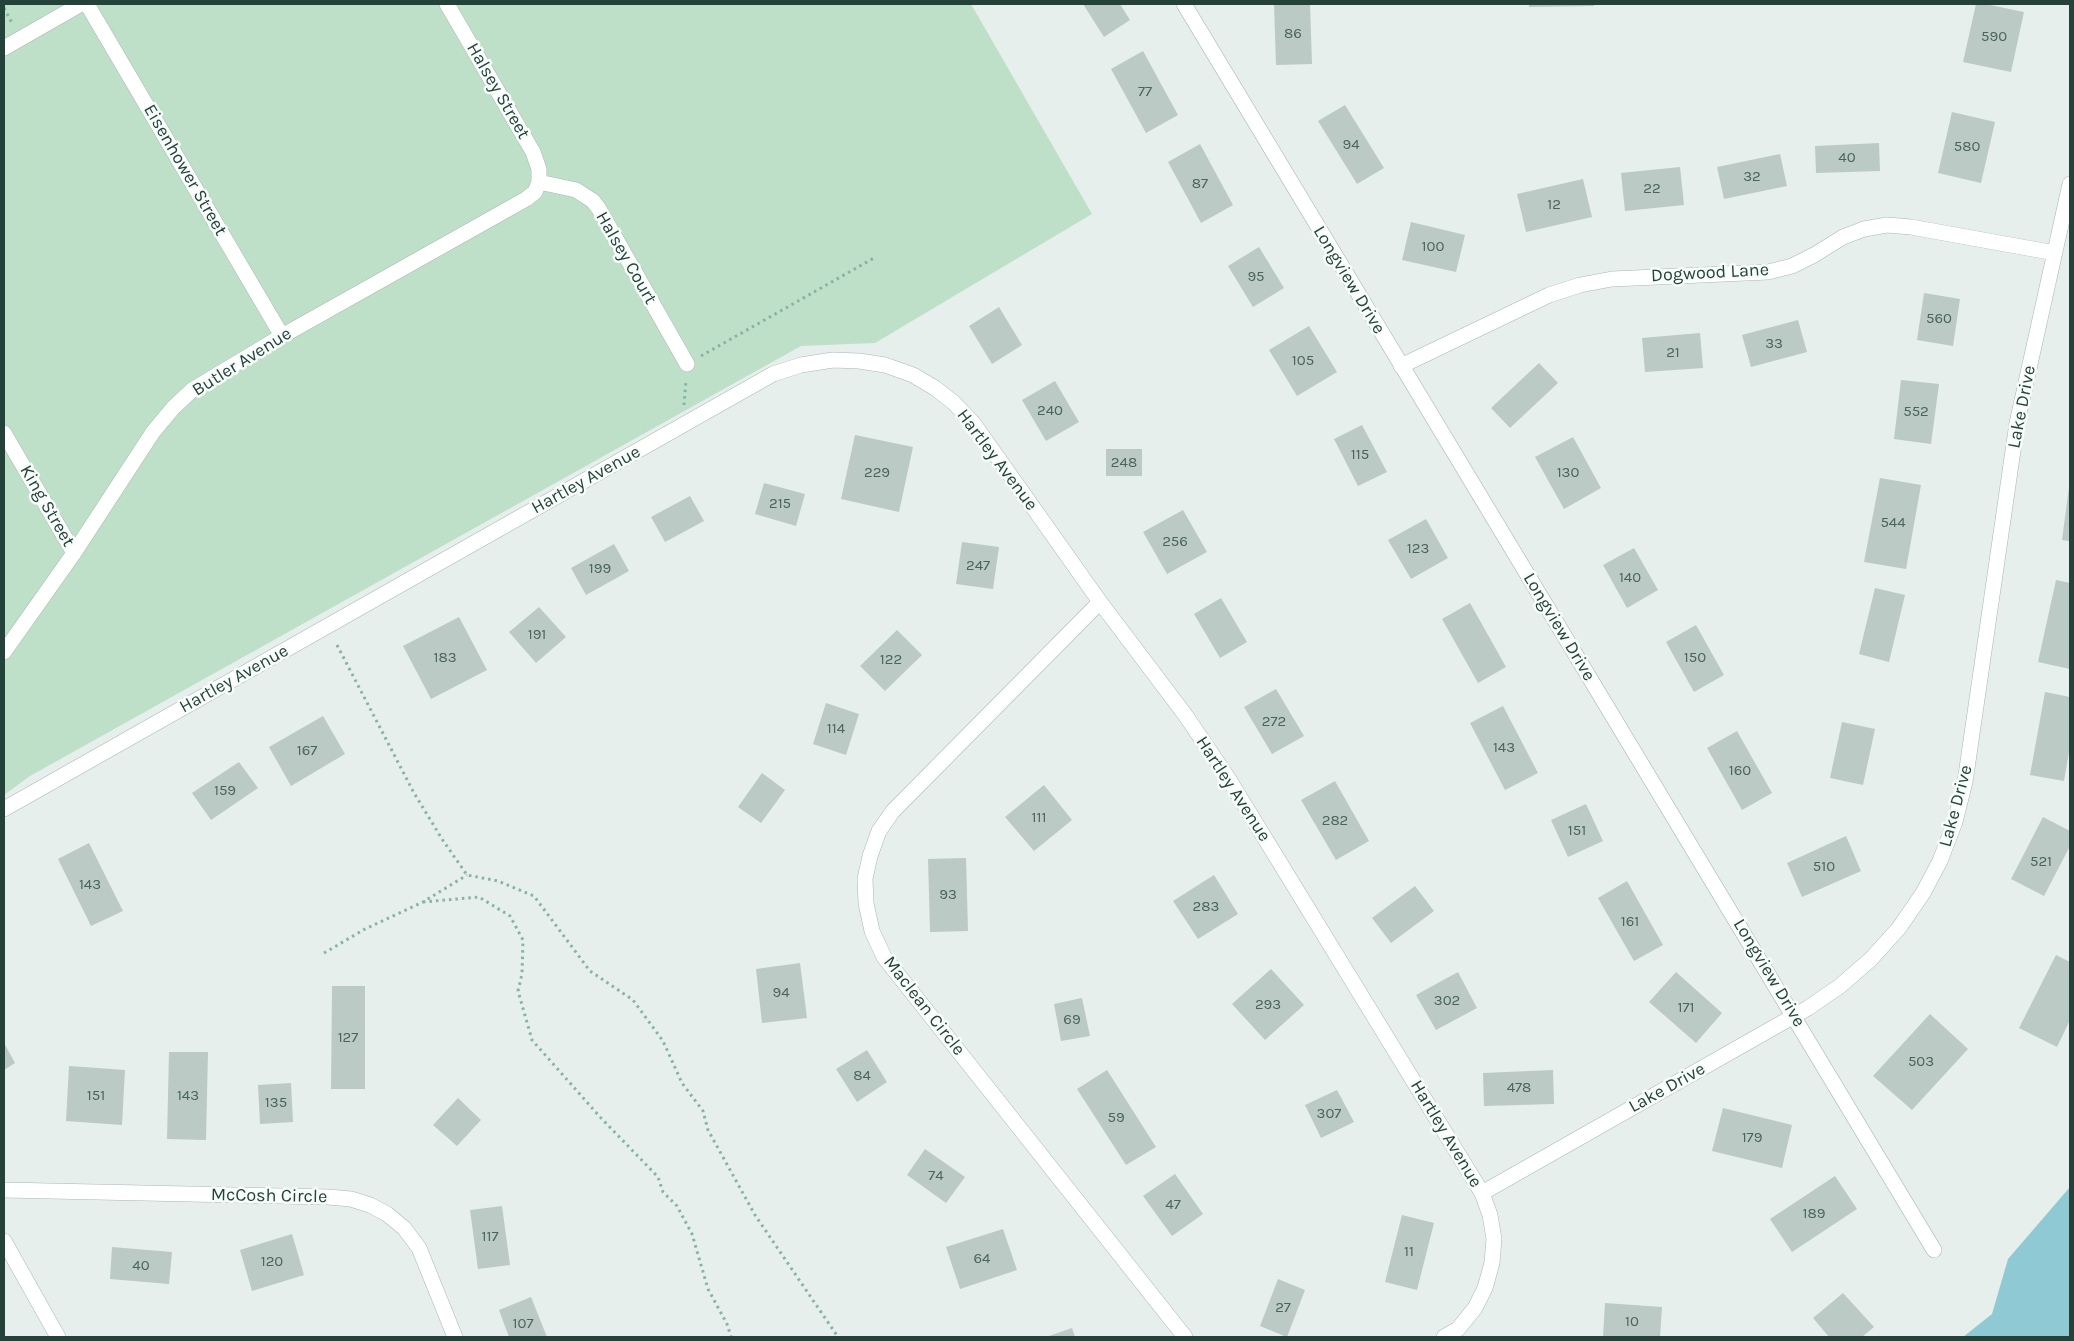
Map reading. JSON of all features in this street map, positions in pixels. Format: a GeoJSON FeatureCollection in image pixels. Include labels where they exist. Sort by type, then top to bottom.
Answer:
{"type":"FeatureCollection","features":[{"type":"Feature","properties":{"kind":"street"},"geometry":{"type":"LineString","coordinates":[[4,48],[81,4]]}},
{"type":"Feature","properties":{"kind":"street","name":"Eisenhower Street"},"geometry":{"type":"LineString","coordinates":[[87,4],[282,336]]}},
{"type":"Feature","properties":{"kind":"street","name":"Halsey Street"},"geometry":{"type":"LineString","coordinates":[[447,4],[533,152],[539,169],[539,182]]}},
{"type":"Feature","properties":{"kind":"street","name":"Longview Drive"},"geometry":{"type":"LineString","coordinates":[[1184,4],[1400,366],[1795,1016],[1934,1250]]}},
{"type":"Feature","properties":{"kind":"street","name":"Butler Avenue"},"geometry":{"type":"LineString","coordinates":[[4,652],[74,553],[153,432],[173,408],[192,390],[282,336],[526,199],[535,192],[539,182]]}},
{"type":"Feature","properties":{"kind":"street","name":"Halsey Court"},"geometry":{"type":"LineString","coordinates":[[539,182],[576,190],[596,205],[687,364]]}},
{"type":"Feature","properties":{"kind":"street","name":"Lake Drive"},"geometry":{"type":"LineString","coordinates":[[1482,1193],[1795,1016],[1840,986],[1871,959],[1899,928],[1927,885],[1940,861],[1955,822],[1965,782],[2017,423],[2070,184]]}},
{"type":"Feature","properties":{"kind":"street","name":"Dogwood Lane"},"geometry":{"type":"LineString","coordinates":[[1400,366],[1549,295],[1580,285],[1612,279],[1768,272],[1792,266],[1843,237],[1864,229],[1888,225],[1911,227],[2055,253]]}},
{"type":"Feature","properties":{"kind":"street","name":"Hartley Avenue"},"geometry":{"type":"LineString","coordinates":[[4,809],[765,379],[801,365],[833,360],[885,365],[913,375],[935,388],[954,403],[974,424],[1100,602],[1186,716],[1228,778],[1482,1193],[1490,1215],[1494,1239],[1493,1255],[1485,1288],[1475,1308],[1458,1329],[1444,1337]]}},
{"type":"Feature","properties":{"kind":"street","name":"King Street"},"geometry":{"type":"LineString","coordinates":[[4,433],[74,553]]}},
{"type":"Feature","properties":{"kind":"street","name":"Maclean Circle"},"geometry":{"type":"LineString","coordinates":[[1100,602],[893,811],[879,831],[870,856],[865,879],[866,904],[872,932],[884,957],[1185,1337]]}},
{"type":"Feature","properties":{"kind":"street","name":"McCosh Circle"},"geometry":{"type":"LineString","coordinates":[[4,1190],[328,1197],[350,1199],[370,1205],[387,1214],[404,1228],[419,1248],[456,1337]]}},
{"type":"Feature","properties":{"kind":"street"},"geometry":{"type":"LineString","coordinates":[[4,1241],[58,1337]]}},
{"type":"Feature","properties":{"kind":"path"},"geometry":{"type":"LineString","coordinates":[[684,405],[687,364],[874,258]]}},
{"type":"Feature","properties":{"kind":"path"},"geometry":{"type":"LineString","coordinates":[[337,645],[414,794],[467,875]]}},
{"type":"Feature","properties":{"kind":"path"},"geometry":{"type":"LineString","coordinates":[[324,953],[365,930],[423,902],[467,875],[498,881],[534,896],[590,972],[633,1000],[663,1041],[682,1083],[703,1111],[708,1130],[755,1215],[838,1337]]}},
{"type":"Feature","properties":{"kind":"path"},"geometry":{"type":"LineString","coordinates":[[423,902],[480,897],[510,916],[523,940],[522,974],[518,991],[532,1040],[600,1117],[658,1177],[663,1192],[677,1206],[692,1234],[708,1289],[727,1324],[731,1337]]}},
{"type":"Feature","properties":{"kind":"green space"},"geometry":{"type":"Polygon","coordinates":[[[4,4],[971,4],[1092,214],[875,343],[801,346],[30,776],[4,795],[4,4]]]}},
{"type":"Feature","properties":{"kind":"water"},"geometry":{"type":"Polygon","coordinates":[[[2070,1187],[2070,1337],[1963,1337],[1992,1314],[2008,1259],[2070,1187]]]}},
{"type":"Feature","properties":{"kind":"building"},"geometry":{"type":"Polygon","coordinates":[[[1083,4],[1120,4],[1130,20],[1104,37],[1083,4]]]}},
{"type":"Feature","properties":{"kind":"building"},"geometry":{"type":"Polygon","coordinates":[[[1274,4],[1310,4],[1312,64],[1276,65],[1274,4]]]}},
{"type":"Feature","properties":{"kind":"building"},"geometry":{"type":"Polygon","coordinates":[[[1529,4],[1594,4],[1594,6],[1529,7],[1529,4]]]}},
{"type":"Feature","properties":{"kind":"building"},"geometry":{"type":"Polygon","coordinates":[[[1976,4],[2024,12],[2011,72],[1963,62],[1976,4]]]}},
{"type":"Feature","properties":{"kind":"building"},"geometry":{"type":"Polygon","coordinates":[[[1143,51],[1178,115],[1146,133],[1111,69],[1143,51]]]}},
{"type":"Feature","properties":{"kind":"building"},"geometry":{"type":"Polygon","coordinates":[[[1345,105],[1384,168],[1357,184],[1318,121],[1345,105]]]}},
{"type":"Feature","properties":{"kind":"building"},"geometry":{"type":"Polygon","coordinates":[[[1952,112],[1995,122],[1981,183],[1938,173],[1952,112]]]}},
{"type":"Feature","properties":{"kind":"building"},"geometry":{"type":"Polygon","coordinates":[[[1879,143],[1880,171],[1816,173],[1815,146],[1879,143]]]}},
{"type":"Feature","properties":{"kind":"building"},"geometry":{"type":"Polygon","coordinates":[[[1200,144],[1233,205],[1201,223],[1168,162],[1200,144]]]}},
{"type":"Feature","properties":{"kind":"building"},"geometry":{"type":"Polygon","coordinates":[[[1780,154],[1787,186],[1724,199],[1717,167],[1780,154]]]}},
{"type":"Feature","properties":{"kind":"building"},"geometry":{"type":"Polygon","coordinates":[[[1680,167],[1684,205],[1625,211],[1621,173],[1680,167]]]}},
{"type":"Feature","properties":{"kind":"building"},"geometry":{"type":"Polygon","coordinates":[[[1583,179],[1592,217],[1526,232],[1517,194],[1583,179]]]}},
{"type":"Feature","properties":{"kind":"building"},"geometry":{"type":"Polygon","coordinates":[[[1411,222],[1465,235],[1456,272],[1402,260],[1411,222]]]}},
{"type":"Feature","properties":{"kind":"building"},"geometry":{"type":"Polygon","coordinates":[[[1259,247],[1284,288],[1253,307],[1228,266],[1259,247]]]}},
{"type":"Feature","properties":{"kind":"building"},"geometry":{"type":"Polygon","coordinates":[[[1924,293],[1960,299],[1953,346],[1917,340],[1924,293]]]}},
{"type":"Feature","properties":{"kind":"building"},"geometry":{"type":"Polygon","coordinates":[[[999,307],[1022,345],[992,364],[969,326],[999,307]]]}},
{"type":"Feature","properties":{"kind":"building"},"geometry":{"type":"Polygon","coordinates":[[[1798,320],[1807,352],[1751,367],[1742,335],[1798,320]]]}},
{"type":"Feature","properties":{"kind":"building"},"geometry":{"type":"Polygon","coordinates":[[[1309,326],[1337,372],[1297,396],[1269,350],[1309,326]]]}},
{"type":"Feature","properties":{"kind":"building"},"geometry":{"type":"Polygon","coordinates":[[[1700,333],[1703,368],[1645,372],[1642,338],[1700,333]]]}},
{"type":"Feature","properties":{"kind":"building"},"geometry":{"type":"Polygon","coordinates":[[[1539,363],[1558,383],[1510,428],[1491,408],[1539,363]]]}},
{"type":"Feature","properties":{"kind":"building"},"geometry":{"type":"Polygon","coordinates":[[[1901,380],[1939,384],[1931,444],[1894,439],[1901,380]]]}},
{"type":"Feature","properties":{"kind":"building"},"geometry":{"type":"Polygon","coordinates":[[[1055,381],[1079,422],[1046,441],[1022,400],[1055,381]]]}},
{"type":"Feature","properties":{"kind":"building"},"geometry":{"type":"Polygon","coordinates":[[[1362,425],[1387,472],[1358,486],[1334,439],[1362,425]]]}},
{"type":"Feature","properties":{"kind":"building"},"geometry":{"type":"Polygon","coordinates":[[[855,435],[913,447],[899,512],[841,499],[855,435]]]}},
{"type":"Feature","properties":{"kind":"building"},"geometry":{"type":"Polygon","coordinates":[[[1573,437],[1601,488],[1564,509],[1535,457],[1573,437]]]}},
{"type":"Feature","properties":{"kind":"building"},"geometry":{"type":"Polygon","coordinates":[[[1106,449],[1142,449],[1142,476],[1106,476],[1106,449]]]}},
{"type":"Feature","properties":{"kind":"building"},"geometry":{"type":"Polygon","coordinates":[[[1880,478],[1921,485],[1906,569],[1864,562],[1880,478]]]}},
{"type":"Feature","properties":{"kind":"building"},"geometry":{"type":"Polygon","coordinates":[[[764,483],[805,494],[796,526],[755,514],[764,483]]]}},
{"type":"Feature","properties":{"kind":"building"},"geometry":{"type":"Polygon","coordinates":[[[2070,487],[2070,541],[2062,540],[2070,487]]]}},
{"type":"Feature","properties":{"kind":"building"},"geometry":{"type":"Polygon","coordinates":[[[690,496],[704,521],[665,542],[651,517],[690,496]]]}},
{"type":"Feature","properties":{"kind":"building"},"geometry":{"type":"Polygon","coordinates":[[[1183,510],[1207,552],[1167,574],[1143,532],[1183,510]]]}},
{"type":"Feature","properties":{"kind":"building"},"geometry":{"type":"Polygon","coordinates":[[[1426,519],[1448,558],[1411,579],[1388,540],[1426,519]]]}},
{"type":"Feature","properties":{"kind":"building"},"geometry":{"type":"Polygon","coordinates":[[[962,542],[999,547],[993,589],[956,584],[962,542]]]}},
{"type":"Feature","properties":{"kind":"building"},"geometry":{"type":"Polygon","coordinates":[[[614,544],[629,571],[586,595],[571,568],[614,544]]]}},
{"type":"Feature","properties":{"kind":"building"},"geometry":{"type":"Polygon","coordinates":[[[1634,548],[1658,590],[1627,608],[1603,565],[1634,548]]]}},
{"type":"Feature","properties":{"kind":"building"},"geometry":{"type":"Polygon","coordinates":[[[2056,580],[2070,583],[2070,669],[2038,662],[2056,580]]]}},
{"type":"Feature","properties":{"kind":"building"},"geometry":{"type":"Polygon","coordinates":[[[1875,588],[1905,595],[1889,662],[1859,654],[1875,588]]]}},
{"type":"Feature","properties":{"kind":"building"},"geometry":{"type":"Polygon","coordinates":[[[1221,598],[1247,642],[1220,658],[1194,614],[1221,598]]]}},
{"type":"Feature","properties":{"kind":"building"},"geometry":{"type":"Polygon","coordinates":[[[1470,603],[1506,667],[1478,683],[1442,619],[1470,603]]]}},
{"type":"Feature","properties":{"kind":"building"},"geometry":{"type":"Polygon","coordinates":[[[539,607],[566,637],[536,663],[509,632],[539,607]]]}},
{"type":"Feature","properties":{"kind":"building"},"geometry":{"type":"Polygon","coordinates":[[[459,617],[487,670],[431,699],[403,646],[459,617]]]}},
{"type":"Feature","properties":{"kind":"building"},"geometry":{"type":"Polygon","coordinates":[[[1696,625],[1724,675],[1694,692],[1666,642],[1696,625]]]}},
{"type":"Feature","properties":{"kind":"building"},"geometry":{"type":"Polygon","coordinates":[[[897,630],[922,655],[885,691],[860,666],[897,630]]]}},
{"type":"Feature","properties":{"kind":"building"},"geometry":{"type":"Polygon","coordinates":[[[1276,689],[1304,736],[1272,754],[1244,707],[1276,689]]]}},
{"type":"Feature","properties":{"kind":"building"},"geometry":{"type":"Polygon","coordinates":[[[2045,692],[2070,697],[2070,746],[2064,781],[2030,775],[2045,692]]]}},
{"type":"Feature","properties":{"kind":"building"},"geometry":{"type":"Polygon","coordinates":[[[826,703],[859,714],[846,755],[813,744],[826,703]]]}},
{"type":"Feature","properties":{"kind":"building"},"geometry":{"type":"Polygon","coordinates":[[[1503,706],[1538,773],[1505,790],[1470,723],[1503,706]]]}},
{"type":"Feature","properties":{"kind":"building"},"geometry":{"type":"Polygon","coordinates":[[[323,716],[345,754],[291,786],[269,747],[323,716]]]}},
{"type":"Feature","properties":{"kind":"building"},"geometry":{"type":"Polygon","coordinates":[[[1842,722],[1875,729],[1863,785],[1830,778],[1842,722]]]}},
{"type":"Feature","properties":{"kind":"building"},"geometry":{"type":"Polygon","coordinates":[[[1737,731],[1772,793],[1742,810],[1707,748],[1737,731]]]}},
{"type":"Feature","properties":{"kind":"building"},"geometry":{"type":"Polygon","coordinates":[[[239,762],[258,788],[211,820],[192,793],[239,762]]]}},
{"type":"Feature","properties":{"kind":"building"},"geometry":{"type":"Polygon","coordinates":[[[762,773],[785,790],[761,823],[738,807],[762,773]]]}},
{"type":"Feature","properties":{"kind":"building"},"geometry":{"type":"Polygon","coordinates":[[[1335,781],[1369,841],[1336,860],[1301,800],[1335,781]]]}},
{"type":"Feature","properties":{"kind":"building"},"geometry":{"type":"Polygon","coordinates":[[[1044,785],[1072,820],[1034,851],[1005,817],[1044,785]]]}},
{"type":"Feature","properties":{"kind":"building"},"geometry":{"type":"Polygon","coordinates":[[[1586,804],[1603,841],[1568,857],[1551,820],[1586,804]]]}},
{"type":"Feature","properties":{"kind":"building"},"geometry":{"type":"Polygon","coordinates":[[[2043,817],[2070,831],[2070,846],[2044,896],[2011,879],[2043,817]]]}},
{"type":"Feature","properties":{"kind":"building"},"geometry":{"type":"Polygon","coordinates":[[[1846,836],[1861,871],[1802,897],[1787,863],[1846,836]]]}},
{"type":"Feature","properties":{"kind":"building"},"geometry":{"type":"Polygon","coordinates":[[[89,843],[123,911],[91,926],[58,859],[89,843]]]}},
{"type":"Feature","properties":{"kind":"building"},"geometry":{"type":"Polygon","coordinates":[[[966,858],[968,931],[930,932],[928,859],[966,858]]]}},
{"type":"Feature","properties":{"kind":"building"},"geometry":{"type":"Polygon","coordinates":[[[1214,875],[1238,914],[1198,939],[1173,901],[1214,875]]]}},
{"type":"Feature","properties":{"kind":"building"},"geometry":{"type":"Polygon","coordinates":[[[1627,881],[1663,945],[1634,961],[1598,898],[1627,881]]]}},
{"type":"Feature","properties":{"kind":"building"},"geometry":{"type":"Polygon","coordinates":[[[1415,886],[1434,911],[1391,943],[1372,918],[1415,886]]]}},
{"type":"Feature","properties":{"kind":"building"},"geometry":{"type":"Polygon","coordinates":[[[2056,955],[2070,962],[2070,1020],[2057,1047],[2019,1028],[2056,955]]]}},
{"type":"Feature","properties":{"kind":"building"},"geometry":{"type":"Polygon","coordinates":[[[800,963],[807,1018],[762,1023],[756,969],[800,963]]]}},
{"type":"Feature","properties":{"kind":"building"},"geometry":{"type":"Polygon","coordinates":[[[1271,969],[1304,1005],[1265,1040],[1232,1004],[1271,969]]]}},
{"type":"Feature","properties":{"kind":"building"},"geometry":{"type":"Polygon","coordinates":[[[1458,972],[1477,1008],[1436,1030],[1416,995],[1458,972]]]}},
{"type":"Feature","properties":{"kind":"building"},"geometry":{"type":"Polygon","coordinates":[[[1676,972],[1722,1013],[1696,1043],[1649,1002],[1676,972]]]}},
{"type":"Feature","properties":{"kind":"building"},"geometry":{"type":"Polygon","coordinates":[[[332,986],[365,986],[365,1089],[331,1089],[332,986]]]}},
{"type":"Feature","properties":{"kind":"building"},"geometry":{"type":"Polygon","coordinates":[[[1082,998],[1090,1036],[1061,1041],[1054,1004],[1082,998]]]}},
{"type":"Feature","properties":{"kind":"building"},"geometry":{"type":"Polygon","coordinates":[[[1930,1014],[1968,1049],[1912,1110],[1873,1076],[1930,1014]]]}},
{"type":"Feature","properties":{"kind":"building"},"geometry":{"type":"Polygon","coordinates":[[[4,1043],[15,1063],[4,1070],[4,1043]]]}},
{"type":"Feature","properties":{"kind":"building"},"geometry":{"type":"Polygon","coordinates":[[[867,1050],[887,1082],[857,1102],[836,1069],[867,1050]]]}},
{"type":"Feature","properties":{"kind":"building"},"geometry":{"type":"Polygon","coordinates":[[[169,1052],[208,1052],[206,1140],[167,1139],[169,1052]]]}},
{"type":"Feature","properties":{"kind":"building"},"geometry":{"type":"Polygon","coordinates":[[[69,1066],[125,1070],[122,1125],[66,1121],[69,1066]]]}},
{"type":"Feature","properties":{"kind":"building"},"geometry":{"type":"Polygon","coordinates":[[[1107,1070],[1156,1147],[1126,1165],[1077,1089],[1107,1070]]]}},
{"type":"Feature","properties":{"kind":"building"},"geometry":{"type":"Polygon","coordinates":[[[1553,1070],[1554,1104],[1484,1106],[1483,1073],[1553,1070]]]}},
{"type":"Feature","properties":{"kind":"building"},"geometry":{"type":"Polygon","coordinates":[[[291,1083],[293,1122],[260,1124],[258,1085],[291,1083]]]}},
{"type":"Feature","properties":{"kind":"building"},"geometry":{"type":"Polygon","coordinates":[[[1337,1090],[1354,1122],[1321,1138],[1305,1105],[1337,1090]]]}},
{"type":"Feature","properties":{"kind":"building"},"geometry":{"type":"Polygon","coordinates":[[[458,1098],[481,1120],[457,1146],[433,1125],[458,1098]]]}},
{"type":"Feature","properties":{"kind":"building"},"geometry":{"type":"Polygon","coordinates":[[[1723,1108],[1792,1125],[1782,1168],[1712,1151],[1723,1108]]]}},
{"type":"Feature","properties":{"kind":"building"},"geometry":{"type":"Polygon","coordinates":[[[925,1149],[965,1177],[946,1203],[907,1175],[925,1149]]]}},
{"type":"Feature","properties":{"kind":"building"},"geometry":{"type":"Polygon","coordinates":[[[1175,1174],[1203,1214],[1172,1236],[1143,1196],[1175,1174]]]}},
{"type":"Feature","properties":{"kind":"building"},"geometry":{"type":"Polygon","coordinates":[[[1835,1176],[1857,1209],[1792,1252],[1770,1219],[1835,1176]]]}},
{"type":"Feature","properties":{"kind":"building"},"geometry":{"type":"Polygon","coordinates":[[[502,1206],[510,1265],[478,1269],[470,1210],[502,1206]]]}},
{"type":"Feature","properties":{"kind":"building"},"geometry":{"type":"Polygon","coordinates":[[[1402,1215],[1434,1223],[1417,1290],[1385,1282],[1402,1215]]]}},
{"type":"Feature","properties":{"kind":"building"},"geometry":{"type":"Polygon","coordinates":[[[1003,1229],[1017,1270],[960,1289],[946,1247],[1003,1229]]]}},
{"type":"Feature","properties":{"kind":"building"},"geometry":{"type":"Polygon","coordinates":[[[292,1234],[304,1275],[252,1291],[240,1250],[292,1234]]]}},
{"type":"Feature","properties":{"kind":"building"},"geometry":{"type":"Polygon","coordinates":[[[112,1247],[172,1252],[169,1284],[110,1279],[112,1247]]]}},
{"type":"Feature","properties":{"kind":"building"},"geometry":{"type":"Polygon","coordinates":[[[1278,1279],[1305,1290],[1287,1337],[1260,1326],[1278,1279]]]}},
{"type":"Feature","properties":{"kind":"building"},"geometry":{"type":"Polygon","coordinates":[[[1843,1293],[1874,1327],[1862,1337],[1829,1337],[1813,1318],[1843,1293]]]}},
{"type":"Feature","properties":{"kind":"building"},"geometry":{"type":"Polygon","coordinates":[[[531,1297],[547,1337],[509,1337],[499,1310],[531,1297]]]}},
{"type":"Feature","properties":{"kind":"building"},"geometry":{"type":"Polygon","coordinates":[[[1605,1303],[1662,1307],[1660,1337],[1603,1337],[1605,1303]]]}},
{"type":"Feature","properties":{"kind":"building"},"geometry":{"type":"Polygon","coordinates":[[[1072,1328],[1075,1337],[1046,1337],[1072,1328]]]}}]}
